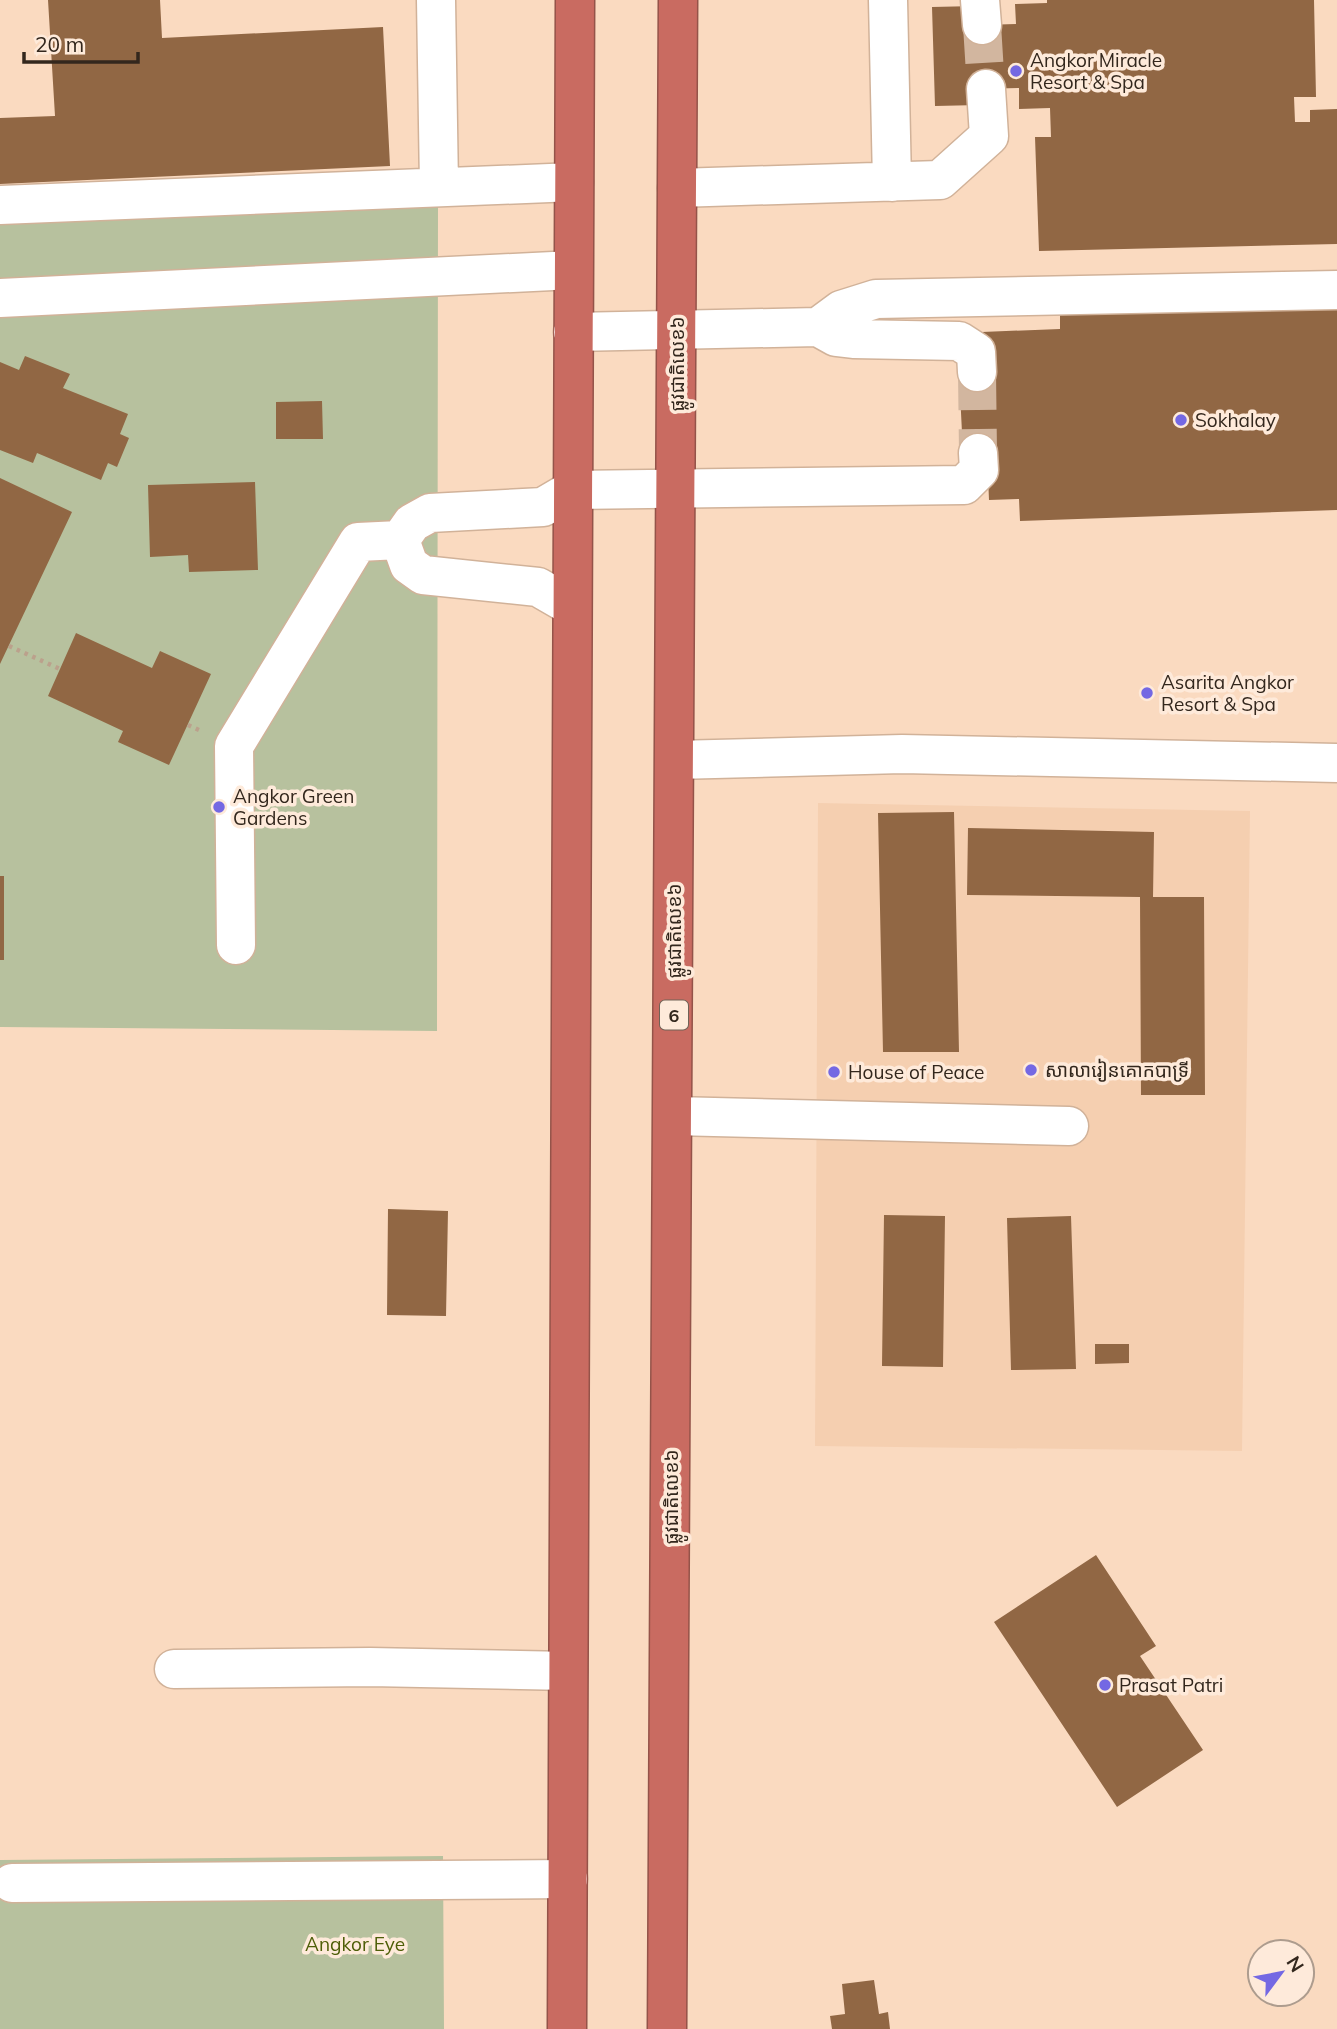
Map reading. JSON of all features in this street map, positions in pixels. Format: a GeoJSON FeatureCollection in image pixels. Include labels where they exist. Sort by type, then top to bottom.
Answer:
{"type":"FeatureCollection","features":[{"type":"Feature","properties":{"kind":"highway"},"geometry":{"type":"LineString","coordinates":[[567,2029],[575,0]]}},
{"type":"Feature","properties":{"kind":"highway","name":"ផ្លូវជាតិលេខ៦"},"geometry":{"type":"LineString","coordinates":[[667,2029],[678,0]]}},
{"type":"Feature","properties":{"kind":"street"},"geometry":{"type":"LineString","coordinates":[[436,0],[439,186]]}},
{"type":"Feature","properties":{"kind":"street"},"geometry":{"type":"LineString","coordinates":[[888,0],[892,182]]}},
{"type":"Feature","properties":{"kind":"street"},"geometry":{"type":"LineString","coordinates":[[677,188],[940,180],[989,136],[986,89]]}},
{"type":"Feature","properties":{"kind":"street"},"geometry":{"type":"LineString","coordinates":[[0,205],[574,182]]}},
{"type":"Feature","properties":{"kind":"street"},"geometry":{"type":"LineString","coordinates":[[0,298],[573,270]]}},
{"type":"Feature","properties":{"kind":"street"},"geometry":{"type":"LineString","coordinates":[[818,327],[841,310],[876,299],[1337,290]]}},
{"type":"Feature","properties":{"kind":"street"},"geometry":{"type":"LineString","coordinates":[[573,332],[818,327],[836,337],[853,339],[960,341],[976,352],[977,372]]}},
{"type":"Feature","properties":{"kind":"street"},"geometry":{"type":"LineString","coordinates":[[400,540],[412,523],[430,513],[543,507],[572,490],[964,485],[979,470],[978,453]]}},
{"type":"Feature","properties":{"kind":"street"},"geometry":{"type":"LineString","coordinates":[[400,540],[409,565],[424,575],[538,586],[571,606]]}},
{"type":"Feature","properties":{"kind":"street"},"geometry":{"type":"LineString","coordinates":[[236,945],[234,746],[358,542],[400,540]]}},
{"type":"Feature","properties":{"kind":"street"},"geometry":{"type":"LineString","coordinates":[[675,760],[902,754],[1337,763]]}},
{"type":"Feature","properties":{"kind":"street"},"geometry":{"type":"LineString","coordinates":[[674,1116],[1069,1126]]}},
{"type":"Feature","properties":{"kind":"street"},"geometry":{"type":"LineString","coordinates":[[174,1669],[370,1667],[568,1671]]}},
{"type":"Feature","properties":{"kind":"street"},"geometry":{"type":"LineString","coordinates":[[12,1883],[568,1879]]}},
{"type":"Feature","properties":{"kind":"path"},"geometry":{"type":"LineString","coordinates":[[9,646],[60,668]]}},
{"type":"Feature","properties":{"kind":"shaded area","name":"សាលារៀនគោកបាទ្រី"},"geometry":{"type":"Polygon","coordinates":[[[818,803],[1250,811],[1242,1451],[815,1446],[818,803]]]}},
{"type":"Feature","properties":{"kind":"green space","name":"Angkor Green Gardens"},"geometry":{"type":"Polygon","coordinates":[[[438,204],[437,1031],[0,1027],[0,222],[438,204]]]}},
{"type":"Feature","properties":{"kind":"green space","name":"Angkor Eye"},"geometry":{"type":"Polygon","coordinates":[[[443,1856],[444,2029],[0,2029],[0,1860],[443,1856]]]}},
{"type":"Feature","properties":{"kind":"building"},"geometry":{"type":"Polygon","coordinates":[[[48,0],[160,0],[162,38],[383,27],[390,166],[0,184],[0,118],[55,116],[48,0]]]}},
{"type":"Feature","properties":{"kind":"building"},"geometry":{"type":"Polygon","coordinates":[[[1047,0],[1314,0],[1316,97],[1294,97],[1295,122],[1310,122],[1310,110],[1337,109],[1337,244],[1039,251],[1035,137],[1051,137],[1050,108],[1019,109],[1019,88],[979,89],[979,105],[935,106],[932,7],[976,6],[982,25],[1016,24],[1015,4],[1047,3],[1047,0]]]}},
{"type":"Feature","properties":{"kind":"building"},"geometry":{"type":"Polygon","coordinates":[[[1337,296],[1337,510],[1020,521],[1019,499],[989,500],[987,453],[963,453],[959,372],[984,371],[982,332],[1060,329],[1060,306],[1337,296]]]}},
{"type":"Feature","properties":{"kind":"building"},"geometry":{"type":"Polygon","coordinates":[[[25,356],[70,374],[63,388],[128,414],[120,434],[129,438],[117,467],[108,463],[101,480],[37,453],[33,463],[0,450],[0,362],[19,370],[25,356]]]}},
{"type":"Feature","properties":{"kind":"building"},"geometry":{"type":"Polygon","coordinates":[[[322,401],[323,439],[276,439],[276,402],[322,401]]]}},
{"type":"Feature","properties":{"kind":"building"},"geometry":{"type":"Polygon","coordinates":[[[0,478],[72,512],[0,664],[0,478]]]}},
{"type":"Feature","properties":{"kind":"building"},"geometry":{"type":"Polygon","coordinates":[[[255,482],[258,570],[189,572],[188,555],[150,557],[148,485],[255,482]]]}},
{"type":"Feature","properties":{"kind":"building"},"geometry":{"type":"Polygon","coordinates":[[[76,633],[152,668],[160,651],[211,674],[169,765],[118,742],[123,731],[48,696],[76,633]]]}},
{"type":"Feature","properties":{"kind":"building"},"geometry":{"type":"Polygon","coordinates":[[[954,812],[959,1052],[883,1052],[878,813],[954,812]]]}},
{"type":"Feature","properties":{"kind":"building"},"geometry":{"type":"Polygon","coordinates":[[[968,828],[1154,832],[1153,897],[1204,897],[1205,1095],[1141,1095],[1140,897],[967,895],[968,828]]]}},
{"type":"Feature","properties":{"kind":"building"},"geometry":{"type":"Polygon","coordinates":[[[0,876],[4,876],[4,960],[0,960],[0,876]]]}},
{"type":"Feature","properties":{"kind":"building"},"geometry":{"type":"Polygon","coordinates":[[[388,1209],[448,1211],[446,1316],[387,1315],[388,1209]]]}},
{"type":"Feature","properties":{"kind":"building"},"geometry":{"type":"Polygon","coordinates":[[[884,1215],[945,1216],[943,1367],[882,1366],[884,1215]]]}},
{"type":"Feature","properties":{"kind":"building"},"geometry":{"type":"Polygon","coordinates":[[[1071,1216],[1076,1369],[1011,1370],[1007,1218],[1071,1216]]]}},
{"type":"Feature","properties":{"kind":"building"},"geometry":{"type":"Polygon","coordinates":[[[1095,1344],[1129,1344],[1129,1363],[1095,1364],[1095,1344]]]}},
{"type":"Feature","properties":{"kind":"building"},"geometry":{"type":"Polygon","coordinates":[[[1096,1555],[1156,1646],[1140,1656],[1203,1750],[1117,1807],[994,1622],[1096,1555]]]}},
{"type":"Feature","properties":{"kind":"building"},"geometry":{"type":"Polygon","coordinates":[[[874,1980],[879,2014],[888,2012],[890,2029],[832,2029],[830,2016],[845,2014],[842,1984],[874,1980]]]}},
{"type":"Feature","properties":{"kind":"tunnel"},"geometry":{"type":"LineString","coordinates":[[982,25],[986,89]]}},
{"type":"Feature","properties":{"kind":"tunnel"},"geometry":{"type":"LineString","coordinates":[[977,372],[978,453]]}},
{"type":"Feature","properties":{"kind":"place","name":"Angkor Miracle Resort & Spa"},"geometry":{"type":"Point","coordinates":[1016,71]}},
{"type":"Feature","properties":{"kind":"place","name":"Sokhalay"},"geometry":{"type":"Point","coordinates":[1181,420]}},
{"type":"Feature","properties":{"kind":"place","name":"Asarita Angkor Resort & Spa"},"geometry":{"type":"Point","coordinates":[1147,693]}},
{"type":"Feature","properties":{"kind":"place","name":"Angkor Green Gardens"},"geometry":{"type":"Point","coordinates":[219,807]}},
{"type":"Feature","properties":{"kind":"place","name":"សាលារៀនគោកបាទ្រី"},"geometry":{"type":"Point","coordinates":[1031,1070]}},
{"type":"Feature","properties":{"kind":"place","name":"House of Peace"},"geometry":{"type":"Point","coordinates":[834,1072]}},
{"type":"Feature","properties":{"kind":"place","name":"Prasat Patri"},"geometry":{"type":"Point","coordinates":[1105,1685]}}]}
